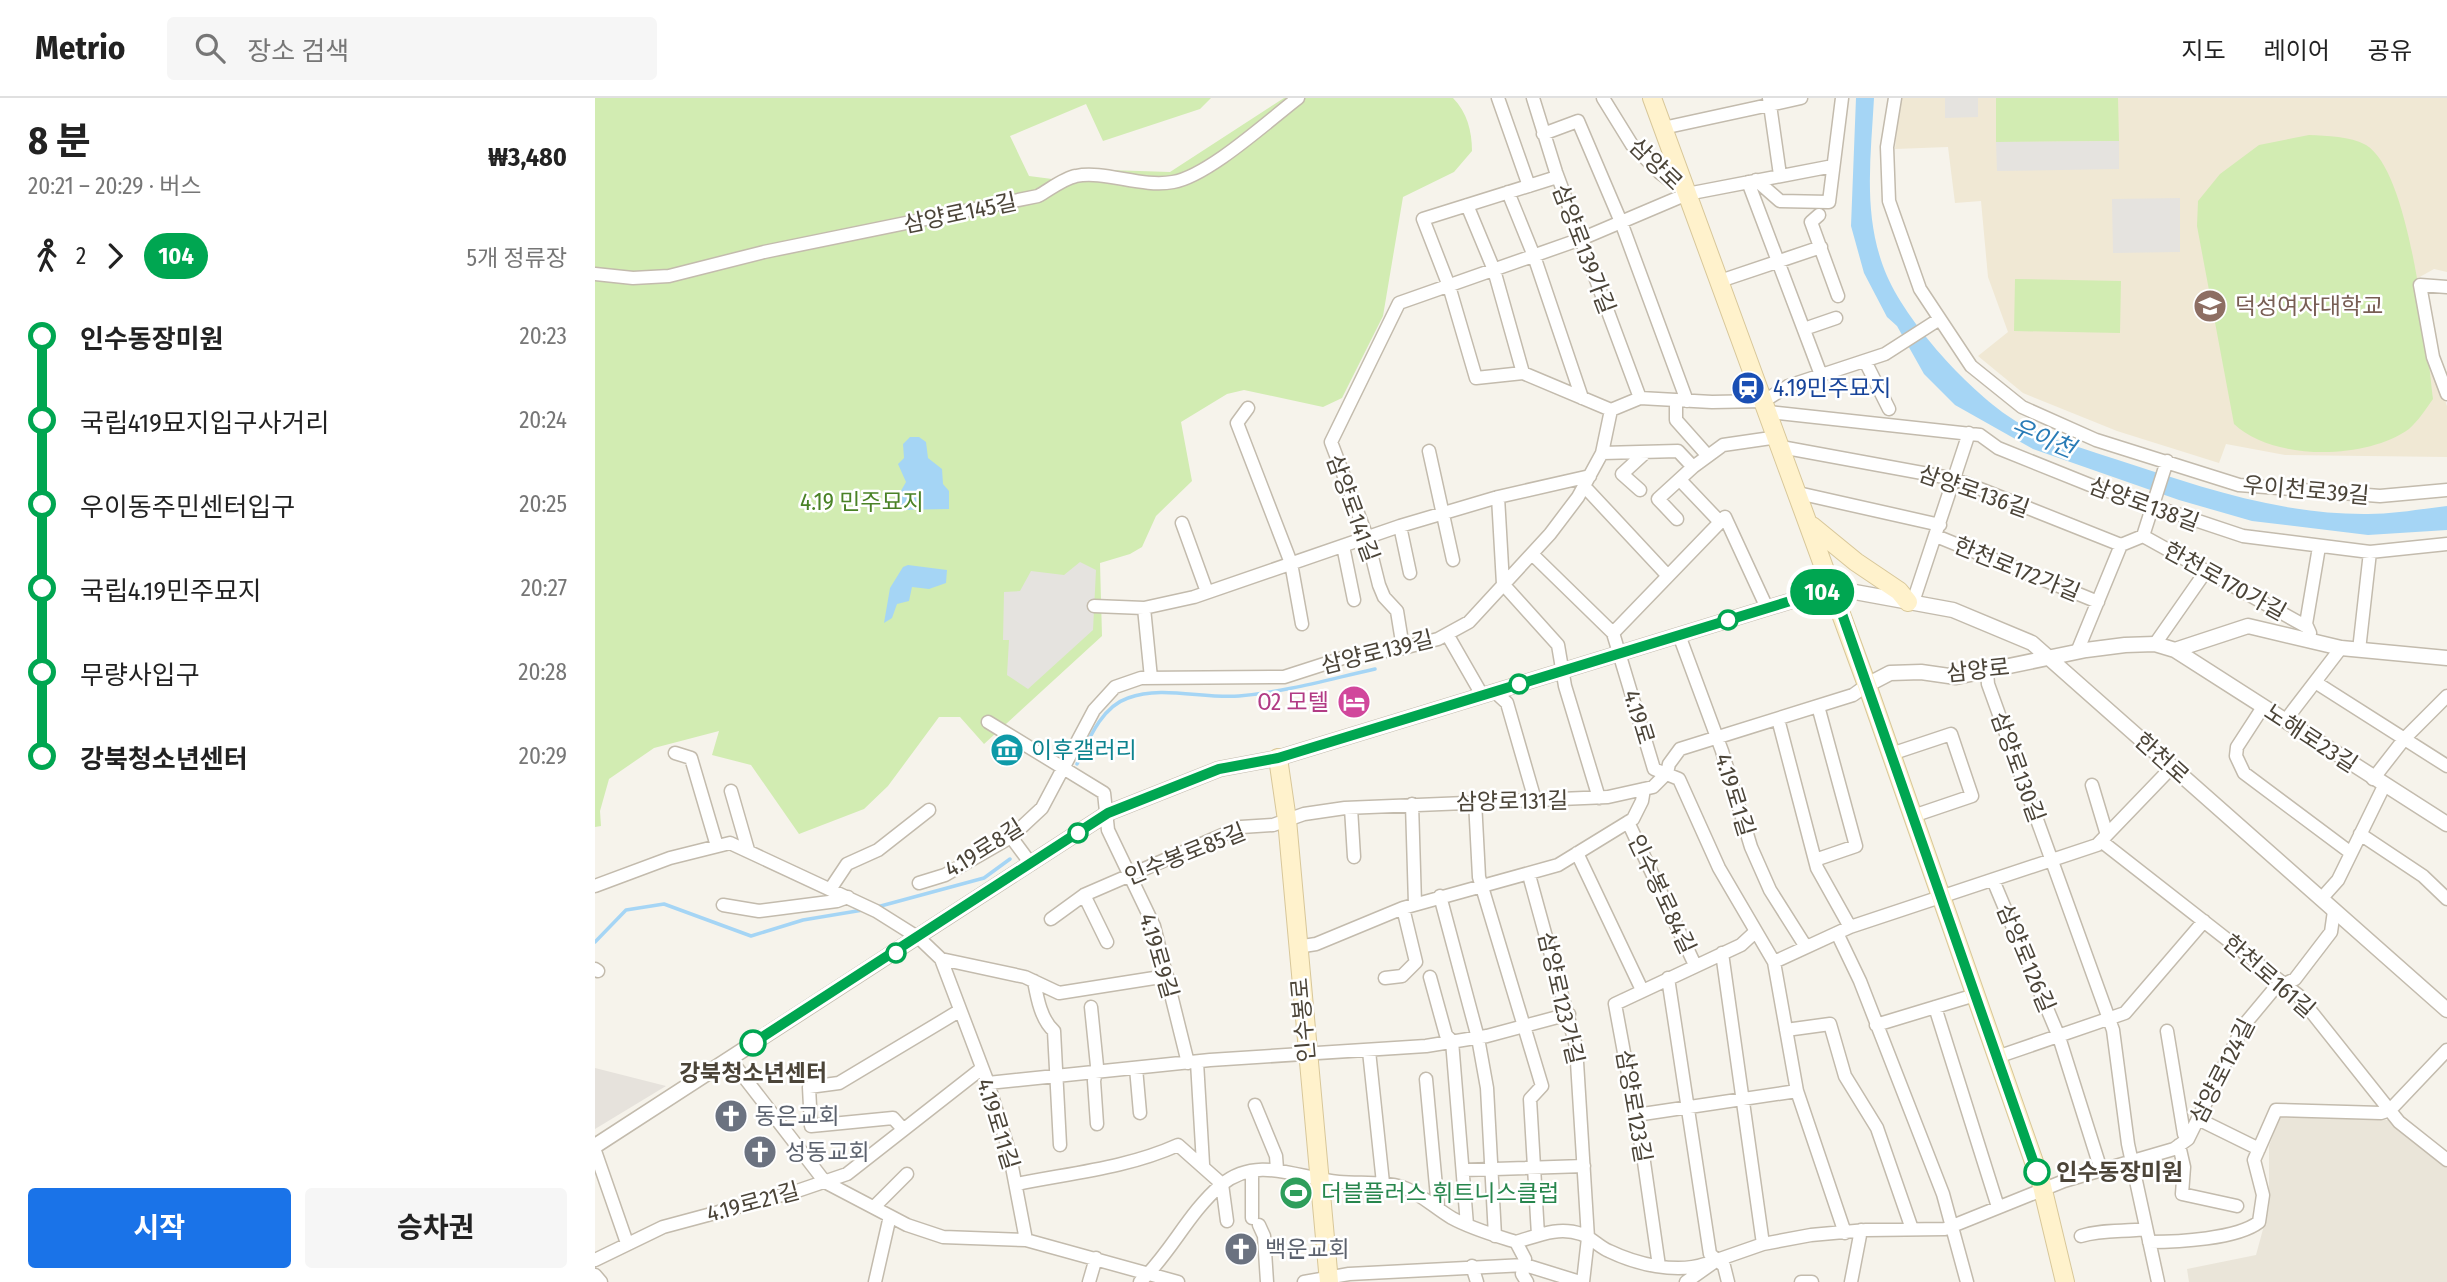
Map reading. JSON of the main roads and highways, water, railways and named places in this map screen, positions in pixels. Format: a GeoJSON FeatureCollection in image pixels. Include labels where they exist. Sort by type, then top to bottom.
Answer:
{"type":"FeatureCollection","features":[{"type":"Feature","properties":{"kind":"main road","name":"삼양로"},"geometry":{"type":"LineString","coordinates":[[1652,98],[1833,588],[1913,816],[2042,1190],[2066,1282]]}},
{"type":"Feature","properties":{"kind":"main road"},"geometry":{"type":"LineString","coordinates":[[1810,525],[1910,602]]}},
{"type":"Feature","properties":{"kind":"main road","name":"인수봉로"},"geometry":{"type":"LineString","coordinates":[[1278,758],[1287,820],[1306,1054],[1329,1281]]}},
{"type":"Feature","properties":{"kind":"water","name":"우이천"},"geometry":{"type":"Polygon","coordinates":[[[1856,98],[1874,98],[1870,162],[1871,204],[1883,266],[1904,307],[1920,329],[1955,370],[1993,405],[2035,431],[2208,489],[2271,504],[2335,513],[2368,514],[2447,506],[2447,530],[2368,535],[2252,521],[2179,500],[2033,449],[1955,405],[1924,374],[1897,326],[1887,317],[1864,273],[1851,226],[1856,98]]]}},
{"type":"Feature","properties":{"kind":"water"},"geometry":{"type":"Polygon","coordinates":[[[910,437],[919,437],[926,442],[928,458],[942,469],[943,484],[949,491],[949,509],[897,510],[898,496],[906,482],[898,464],[904,458],[903,444],[910,437]]]}},
{"type":"Feature","properties":{"kind":"water"},"geometry":{"type":"Polygon","coordinates":[[[908,565],[947,570],[946,583],[929,589],[912,587],[909,601],[897,604],[892,618],[884,623],[890,588],[903,567],[908,565]]]}},
{"type":"Feature","properties":{"kind":"waterway"},"geometry":{"type":"LineString","coordinates":[[1077,764],[1103,717],[1119,702],[1128,698],[1169,692],[1239,696],[1291,688],[1375,669]]}},
{"type":"Feature","properties":{"kind":"waterway"},"geometry":{"type":"LineString","coordinates":[[877,907],[984,878],[1010,859]]}},
{"type":"Feature","properties":{"kind":"waterway"},"geometry":{"type":"LineString","coordinates":[[595,942],[626,910],[664,904],[751,936],[803,920],[863,910]]}},
{"type":"Feature","properties":{"kind":"place","name":"덕성여자대학교"},"geometry":{"type":"Point","coordinates":[2210,306]}},
{"type":"Feature","properties":{"kind":"place","name":"4.19민주묘지"},"geometry":{"type":"Point","coordinates":[1748,388]}},
{"type":"Feature","properties":{"kind":"place","name":"O2 모텔"},"geometry":{"type":"Point","coordinates":[1354,702]}},
{"type":"Feature","properties":{"kind":"place","name":"이후갤러리"},"geometry":{"type":"Point","coordinates":[1007,750]}},
{"type":"Feature","properties":{"kind":"place","name":"강북청소년센터"},"geometry":{"type":"Point","coordinates":[753,1043]}},
{"type":"Feature","properties":{"kind":"place","name":"동은교회"},"geometry":{"type":"Point","coordinates":[731,1116]}},
{"type":"Feature","properties":{"kind":"place","name":"성동교회"},"geometry":{"type":"Point","coordinates":[760,1152]}},
{"type":"Feature","properties":{"kind":"place","name":"인수동장미원"},"geometry":{"type":"Point","coordinates":[2037,1172]}},
{"type":"Feature","properties":{"kind":"place","name":"더블플러스 휘트니스클럽"},"geometry":{"type":"Point","coordinates":[1296,1193]}},
{"type":"Feature","properties":{"kind":"place","name":"백운교회"},"geometry":{"type":"Point","coordinates":[1241,1249]}},
{"type":"Feature","properties":{"kind":"park label","name":"4.19 민주묘지"},"geometry":{"type":"Point","coordinates":[862,502]}}]}
